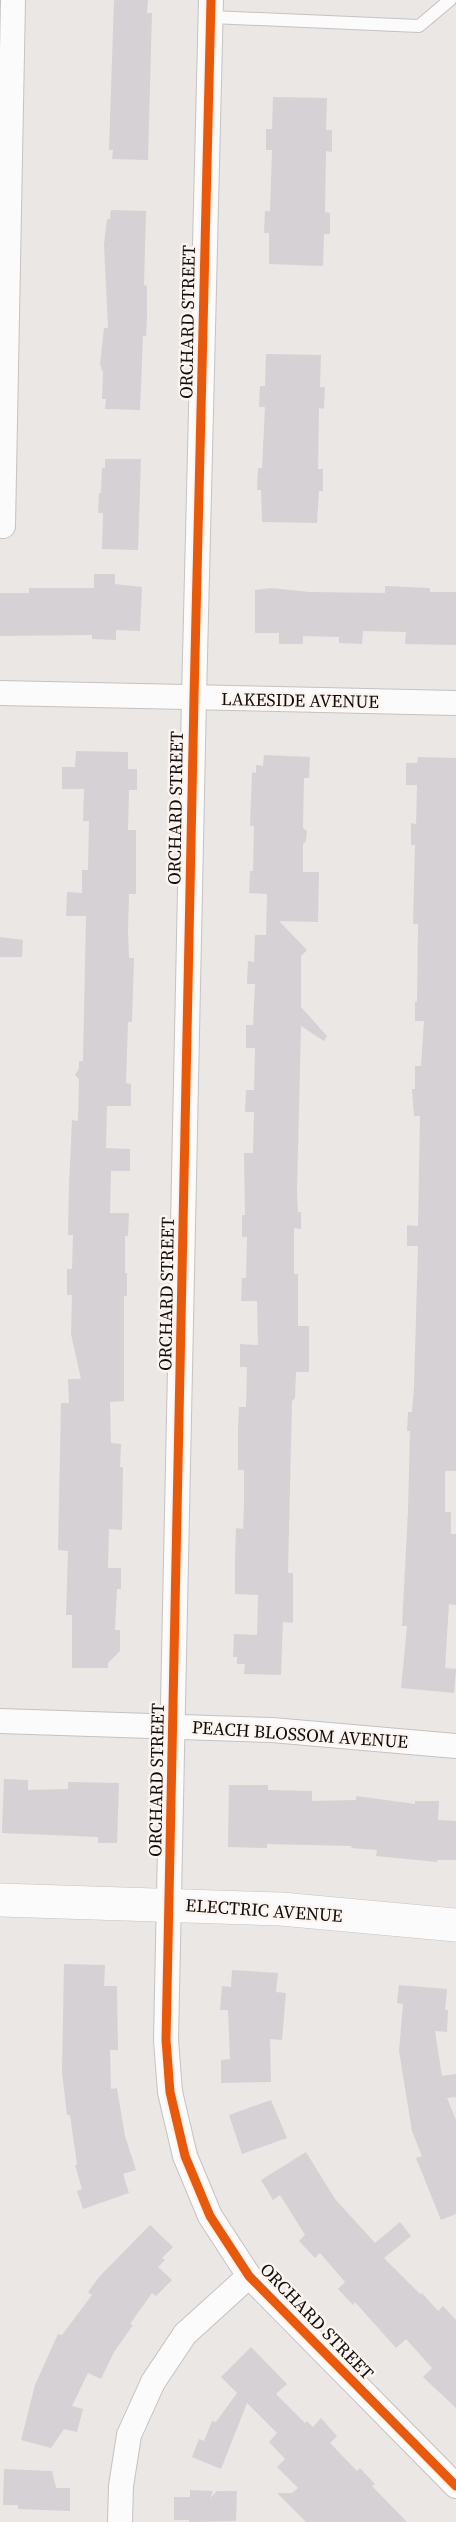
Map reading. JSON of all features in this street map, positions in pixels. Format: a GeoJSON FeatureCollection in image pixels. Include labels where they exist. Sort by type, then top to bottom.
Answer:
{"type":"FeatureCollection","features":[{"type":"Feature","properties":{"kind":"street"},"geometry":{"type":"LineString","coordinates":[[3,526],[5,175],[13,0]]}},
{"type":"Feature","properties":{"kind":"street","name":"ORCHARD STREET"},"geometry":{"type":"LineString","coordinates":[[211,8],[166,2040],[170,2092],[184,2156],[210,2216],[249,2276],[456,2486]]}},
{"type":"Feature","properties":{"kind":"street","name":"LAKESIDE AVENUE"},"geometry":{"type":"LineString","coordinates":[[0,693],[456,703]]}},
{"type":"Feature","properties":{"kind":"street","name":"PEACH BLOSSOM AVENUE"},"geometry":{"type":"LineString","coordinates":[[0,1721],[272,1730],[456,1746]]}},
{"type":"Feature","properties":{"kind":"street","name":"ELECTRIC AVENUE"},"geometry":{"type":"LineString","coordinates":[[0,1900],[281,1909],[456,1926]]}},
{"type":"Feature","properties":{"kind":"street"},"geometry":{"type":"LineString","coordinates":[[120,2522],[121,2486],[129,2435],[153,2382],[185,2334],[249,2276]]}},
{"type":"Feature","properties":{"kind":"lane"},"geometry":{"type":"LineString","coordinates":[[211,8],[419,26],[450,0]]}},
{"type":"Feature","properties":{"kind":"building"},"geometry":{"type":"Polygon","coordinates":[[[114,0],[148,0],[147,13],[152,13],[148,160],[112,159],[113,150],[109,150],[114,0]]]}},
{"type":"Feature","properties":{"kind":"building"},"geometry":{"type":"Polygon","coordinates":[[[273,97],[327,98],[326,130],[332,130],[332,152],[326,151],[325,212],[330,213],[330,234],[324,234],[323,266],[269,264],[269,233],[264,233],[265,211],[270,211],[272,150],[266,150],[266,129],[272,129],[273,97]]]}},
{"type":"Feature","properties":{"kind":"building"},"geometry":{"type":"Polygon","coordinates":[[[111,210],[146,211],[144,285],[147,286],[147,319],[146,336],[143,336],[140,410],[105,409],[106,399],[102,399],[103,373],[100,364],[104,328],[108,328],[104,244],[107,219],[110,219],[111,210]]]}},
{"type":"Feature","properties":{"kind":"building"},"geometry":{"type":"Polygon","coordinates":[[[266,354],[321,355],[320,387],[325,387],[324,409],[319,408],[318,469],[323,469],[323,491],[319,491],[317,523],[262,522],[261,490],[257,490],[258,468],[262,468],[265,407],[259,407],[260,386],[265,386],[266,354]]]}},
{"type":"Feature","properties":{"kind":"building"},"geometry":{"type":"Polygon","coordinates":[[[105,459],[141,459],[138,550],[102,549],[103,513],[98,513],[102,468],[105,468],[105,459]]]}},
{"type":"Feature","properties":{"kind":"building"},"geometry":{"type":"Polygon","coordinates":[[[94,574],[115,574],[115,584],[142,587],[140,631],[116,630],[116,640],[92,639],[92,635],[0,636],[0,593],[29,593],[29,588],[94,588],[94,574]]]}},
{"type":"Feature","properties":{"kind":"building"},"geometry":{"type":"Polygon","coordinates":[[[385,586],[430,588],[430,592],[456,592],[456,645],[405,644],[406,632],[363,631],[362,644],[339,643],[339,637],[303,636],[303,644],[279,644],[279,633],[255,633],[255,590],[271,588],[309,592],[385,593],[385,586]]]}},
{"type":"Feature","properties":{"kind":"building"},"geometry":{"type":"Polygon","coordinates":[[[76,751],[128,752],[128,769],[137,769],[137,790],[129,790],[128,830],[136,830],[136,894],[129,894],[128,932],[129,958],[134,958],[132,1022],[128,1022],[126,1083],[131,1084],[131,1106],[107,1106],[106,1148],[130,1149],[130,1171],[111,1171],[110,1213],[129,1213],[128,1236],[125,1236],[127,1296],[124,1296],[124,1401],[110,1402],[111,1443],[121,1444],[120,1467],[123,1467],[122,1530],[109,1529],[108,1568],[121,1568],[121,1589],[117,1589],[115,1630],[120,1630],[120,1651],[108,1663],[108,1668],[72,1668],[72,1615],[66,1615],[68,1551],[58,1550],[61,1403],[69,1403],[68,1379],[81,1379],[71,1334],[72,1295],[67,1295],[67,1269],[72,1269],[73,1235],[68,1235],[69,1184],[72,1120],[78,1121],[79,1079],[75,1075],[79,1069],[79,1061],[83,1061],[86,916],[66,916],[67,892],[82,893],[82,870],[88,870],[89,821],[83,821],[84,789],[62,789],[62,767],[75,767],[76,751]]]}},
{"type":"Feature","properties":{"kind":"building"},"geometry":{"type":"Polygon","coordinates":[[[264,755],[310,757],[309,778],[304,778],[303,828],[307,831],[306,841],[303,844],[303,872],[319,872],[318,922],[279,921],[307,950],[301,956],[301,1007],[327,1036],[324,1041],[301,1026],[297,1191],[301,1229],[294,1228],[294,1274],[298,1274],[298,1326],[309,1326],[309,1372],[296,1372],[295,1398],[292,1401],[288,1573],[293,1573],[293,1623],[283,1622],[281,1675],[244,1674],[245,1664],[237,1664],[237,1657],[233,1657],[234,1634],[257,1635],[258,1595],[235,1594],[235,1556],[236,1528],[243,1529],[244,1506],[244,1470],[238,1470],[238,1430],[239,1407],[246,1407],[247,1367],[240,1367],[240,1344],[258,1345],[257,1301],[241,1301],[242,1278],[246,1278],[247,1237],[242,1237],[242,1215],[245,1215],[244,1153],[253,1153],[254,1112],[245,1112],[246,1090],[254,1090],[255,1048],[246,1048],[246,1025],[253,1025],[255,984],[247,984],[248,961],[254,962],[255,935],[266,935],[267,894],[249,893],[250,871],[253,871],[254,826],[250,826],[252,772],[256,773],[256,765],[263,766],[264,755]]]}},
{"type":"Feature","properties":{"kind":"building"},"geometry":{"type":"Polygon","coordinates":[[[418,757],[456,758],[456,1471],[445,1471],[445,1512],[451,1512],[451,1534],[456,1534],[456,1605],[449,1604],[445,1668],[456,1669],[454,1693],[401,1688],[407,1626],[402,1626],[408,1511],[410,1431],[407,1431],[408,1412],[412,1412],[414,1387],[418,1246],[407,1246],[407,1225],[418,1226],[420,1116],[414,1116],[412,1089],[415,1089],[415,1066],[421,1066],[424,1021],[415,1021],[418,924],[413,924],[415,845],[411,845],[411,823],[416,824],[417,785],[406,785],[406,763],[417,763],[418,757]]]}},
{"type":"Feature","properties":{"kind":"building"},"geometry":{"type":"Polygon","coordinates":[[[0,937],[23,940],[22,957],[0,957],[0,937]]]}},
{"type":"Feature","properties":{"kind":"building"},"geometry":{"type":"Polygon","coordinates":[[[4,1779],[28,1780],[28,1790],[68,1789],[68,1782],[119,1783],[117,1843],[98,1843],[98,1837],[2,1833],[4,1779]]]}},
{"type":"Feature","properties":{"kind":"building"},"geometry":{"type":"Polygon","coordinates":[[[229,1785],[268,1785],[268,1790],[312,1791],[312,1801],[356,1800],[356,1796],[415,1804],[415,1801],[439,1801],[438,1820],[456,1821],[456,1860],[437,1860],[437,1862],[376,1856],[377,1850],[351,1848],[352,1846],[267,1844],[267,1848],[228,1847],[229,1785]]]}},
{"type":"Feature","properties":{"kind":"building"},"geometry":{"type":"Polygon","coordinates":[[[64,1964],[105,1965],[104,1986],[117,1986],[118,2050],[110,2050],[111,2089],[117,2088],[125,2136],[136,2170],[123,2174],[129,2193],[83,2209],[77,2191],[82,2189],[75,2165],[77,2165],[70,2115],[67,2115],[62,2072],[64,1964]]]}},
{"type":"Feature","properties":{"kind":"building"},"geometry":{"type":"Polygon","coordinates":[[[232,1970],[278,1973],[276,1992],[286,1993],[282,2040],[270,2039],[271,2082],[221,2083],[221,2060],[230,2059],[228,2010],[220,2010],[222,1986],[231,1987],[232,1970]]]}},
{"type":"Feature","properties":{"kind":"building"},"geometry":{"type":"Polygon","coordinates":[[[399,1985],[447,1989],[445,2010],[448,2010],[447,2032],[435,2031],[442,2076],[456,2074],[456,2097],[447,2098],[456,2120],[456,2214],[441,2220],[416,2158],[422,2156],[412,2131],[399,2051],[403,2004],[397,2003],[399,1985]]]}},
{"type":"Feature","properties":{"kind":"building"},"geometry":{"type":"Polygon","coordinates":[[[271,2100],[287,2138],[242,2154],[229,2115],[271,2100]]]}},
{"type":"Feature","properties":{"kind":"building"},"geometry":{"type":"Polygon","coordinates":[[[306,2152],[335,2199],[375,2243],[400,2222],[411,2236],[384,2258],[438,2311],[443,2306],[456,2320],[456,2408],[423,2377],[432,2368],[406,2339],[396,2348],[355,2302],[353,2305],[338,2289],[345,2282],[320,2253],[315,2258],[299,2241],[305,2235],[280,2195],[273,2200],[261,2180],[306,2152]]]}},
{"type":"Feature","properties":{"kind":"building"},"geometry":{"type":"Polygon","coordinates":[[[150,2225],[173,2247],[162,2258],[165,2260],[158,2267],[172,2280],[156,2296],[152,2293],[130,2324],[133,2325],[114,2352],[101,2379],[88,2373],[72,2406],[83,2409],[77,2432],[64,2429],[51,2448],[21,2440],[35,2385],[58,2334],[62,2335],[92,2295],[88,2292],[100,2276],[150,2225]]]}},
{"type":"Feature","properties":{"kind":"building"},"geometry":{"type":"Polygon","coordinates":[[[251,2347],[287,2384],[276,2394],[305,2423],[307,2421],[313,2427],[321,2418],[337,2436],[330,2443],[357,2471],[360,2468],[375,2484],[372,2486],[407,2522],[306,2522],[277,2493],[292,2493],[298,2488],[277,2467],[285,2459],[269,2442],[277,2433],[247,2403],[221,2469],[192,2457],[199,2439],[204,2441],[212,2421],[216,2422],[237,2393],[221,2377],[251,2347]]]}},
{"type":"Feature","properties":{"kind":"building"},"geometry":{"type":"Polygon","coordinates":[[[4,2469],[52,2471],[56,2488],[70,2488],[70,2511],[18,2509],[18,2505],[3,2505],[4,2469]]]}},
{"type":"Feature","properties":{"kind":"building"},"geometry":{"type":"Polygon","coordinates":[[[190,2490],[213,2491],[210,2498],[217,2491],[237,2491],[236,2521],[174,2520],[174,2497],[190,2497],[190,2490]]]}},
{"type":"Feature","properties":{"kind":"cycle path"},"geometry":{"type":"LineString","coordinates":[[211,0],[166,2040],[170,2092],[185,2156],[210,2216],[249,2276],[456,2486]]}}]}
